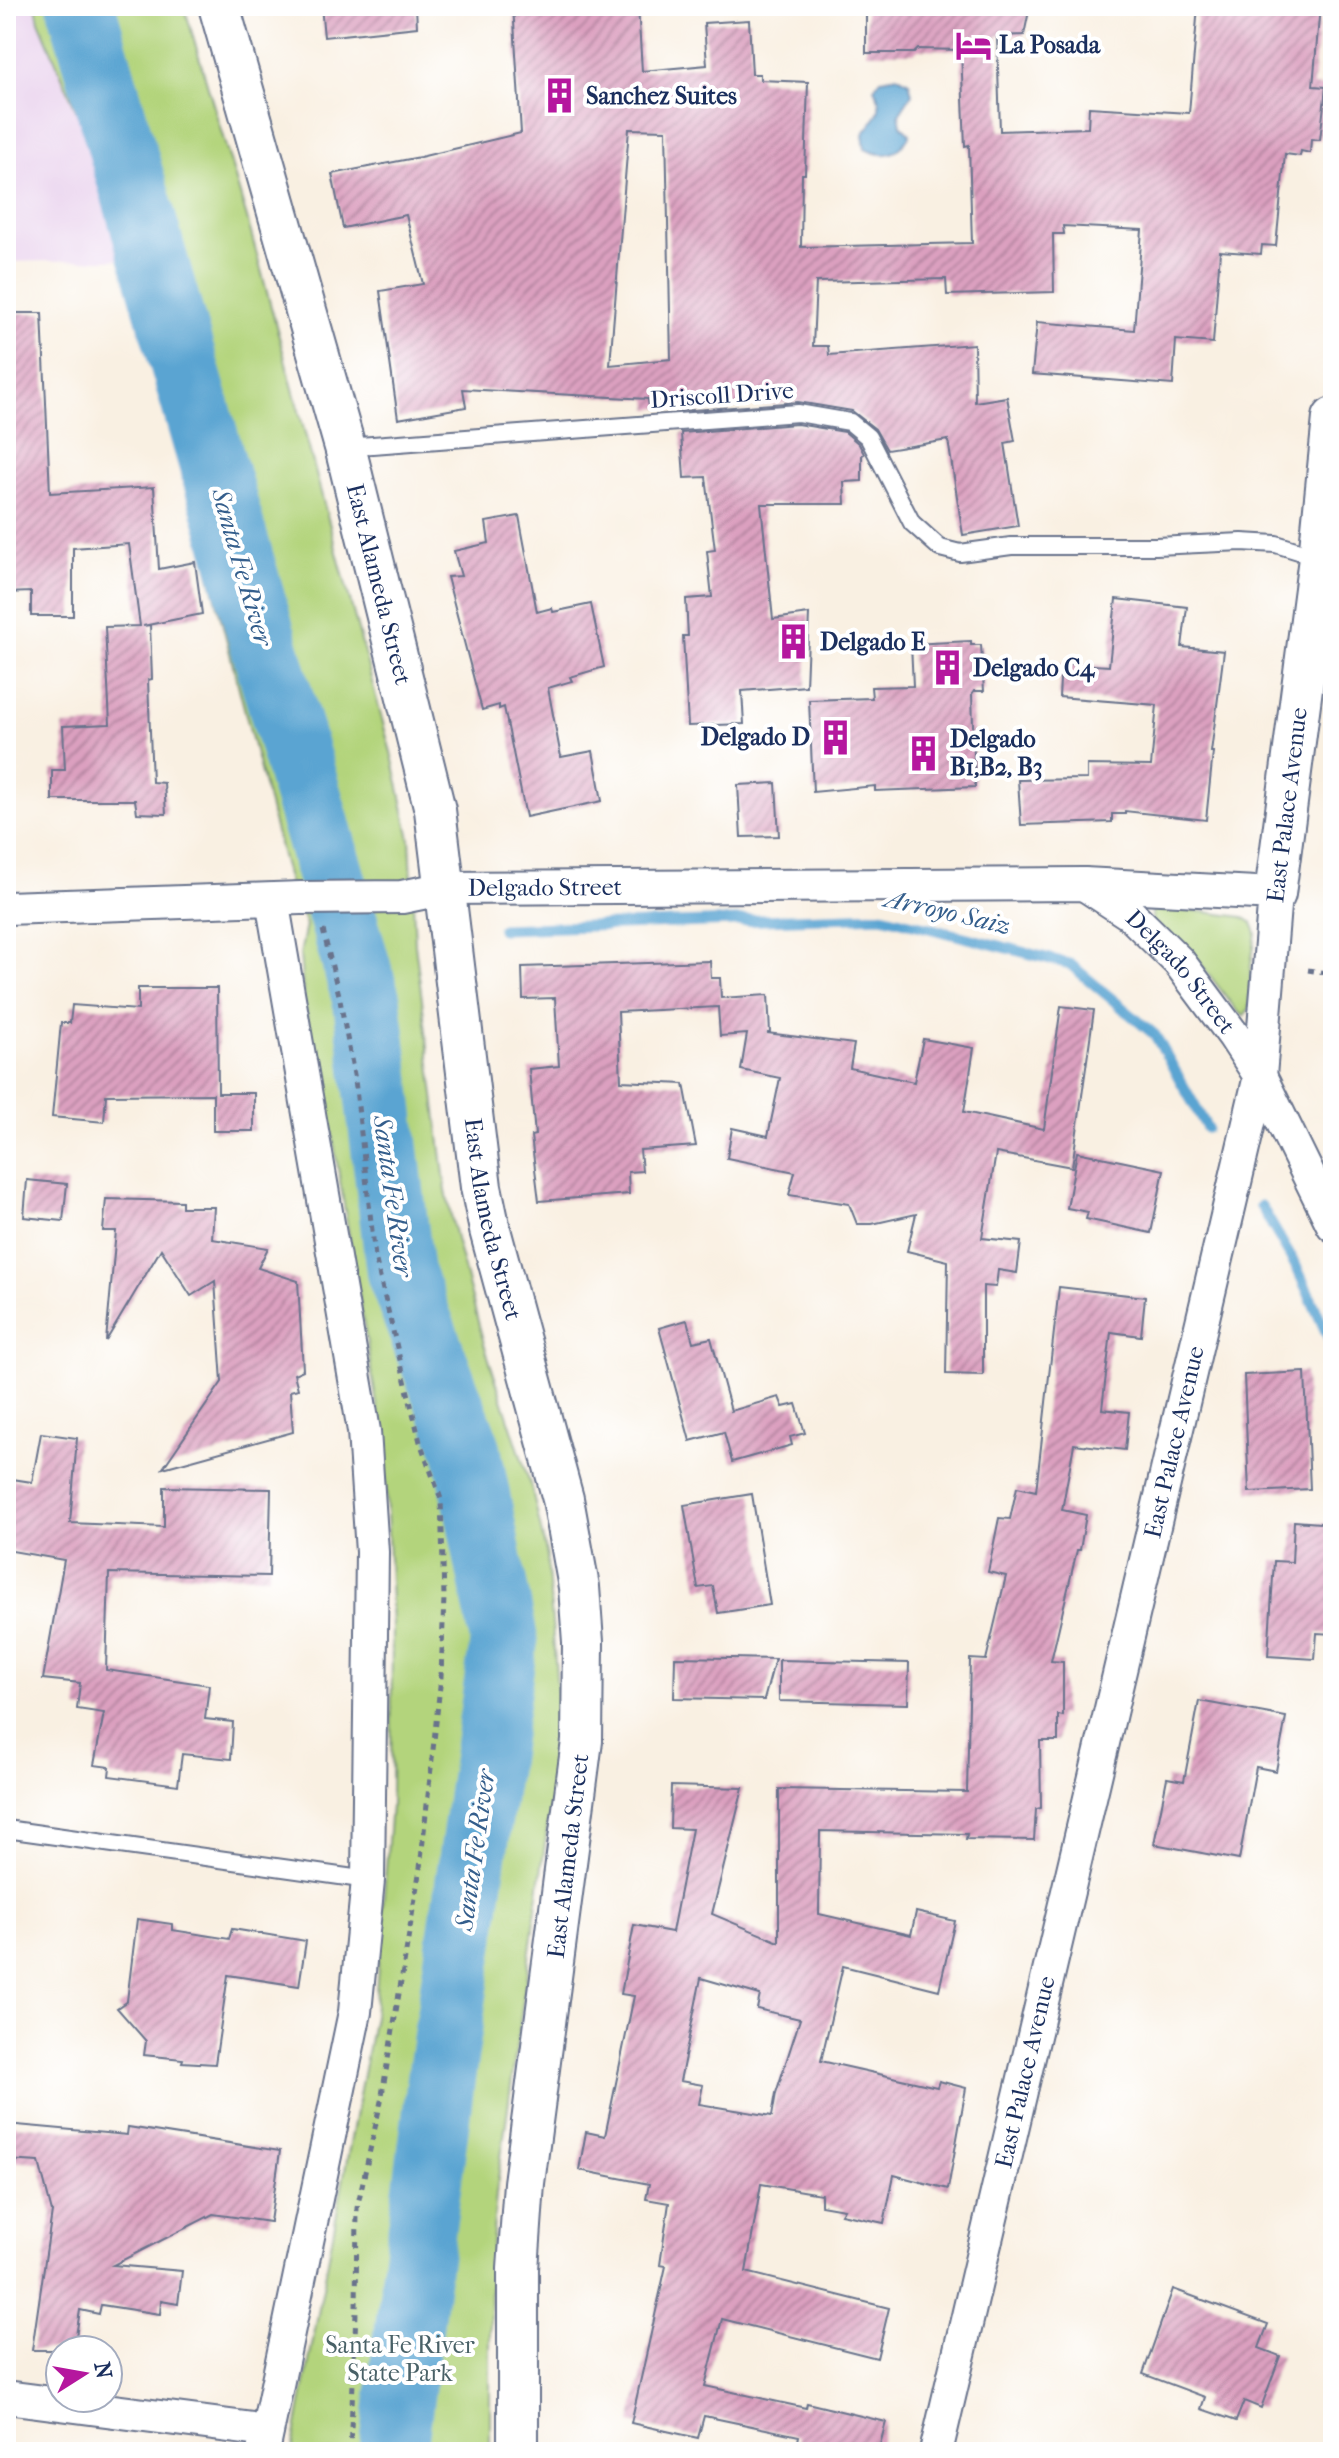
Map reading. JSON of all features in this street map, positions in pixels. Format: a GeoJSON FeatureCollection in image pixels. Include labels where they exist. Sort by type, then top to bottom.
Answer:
{"type":"FeatureCollection","features":[{"type":"Feature","properties":{"kind":"street","name":"East Alameda Street"},"geometry":{"type":"LineString","coordinates":[[219,6],[345,447],[432,797],[446,888],[481,1187],[563,1499],[579,1587],[583,1642],[582,1741],[524,2183],[518,2269],[518,2452]]}},
{"type":"Feature","properties":{"kind":"street","name":"East Palace Avenue"},"geometry":{"type":"LineString","coordinates":[[936,2452],[1260,1076],[1275,894],[1326,561],[1333,418]]}},
{"type":"Feature","properties":{"kind":"street","name":"Delgado Street"},"geometry":{"type":"LineString","coordinates":[[1084,884],[1130,914],[1179,962],[1260,1076],[1333,1225]]}},
{"type":"Feature","properties":{"kind":"street","name":"Delgado Street"},"geometry":{"type":"LineString","coordinates":[[6,908],[402,897],[446,888],[1084,884],[1275,894]]}},
{"type":"Feature","properties":{"kind":"street"},"geometry":{"type":"LineString","coordinates":[[6,2397],[265,2442],[355,2012],[368,1880],[372,1552],[364,1431],[287,899]]}},
{"type":"Feature","properties":{"kind":"lane","name":"Driscoll Drive"},"geometry":{"type":"LineString","coordinates":[[345,447],[798,413],[850,422],[868,437],[912,523],[940,548],[960,553],[1011,546],[1156,546],[1242,542],[1276,544],[1326,561]]}},
{"type":"Feature","properties":{"kind":"lane"},"geometry":{"type":"LineString","coordinates":[[6,1829],[368,1880]]}},
{"type":"Feature","properties":{"kind":"path"},"geometry":{"type":"LineString","coordinates":[[1308,970],[1333,974]]}},
{"type":"Feature","properties":{"kind":"shaded area"},"geometry":{"type":"Polygon","coordinates":[[[6,6],[36,6],[39,21],[140,259],[6,262],[6,6]]]}},
{"type":"Feature","properties":{"kind":"green space","name":"Santa Fe River State Park"},"geometry":{"type":"Polygon","coordinates":[[[36,6],[184,6],[247,218],[393,760],[410,839],[415,944],[446,1191],[484,1344],[532,1490],[547,1557],[558,1701],[553,1787],[496,2193],[490,2272],[490,2452],[292,2452],[374,2016],[391,1805],[392,1625],[384,1447],[327,1102],[303,993],[300,954],[306,925],[289,883],[203,548],[147,280],[39,21],[36,6]]]}},
{"type":"Feature","properties":{"kind":"green space"},"geometry":{"type":"Polygon","coordinates":[[[1158,906],[1243,917],[1252,923],[1256,933],[1249,1009],[1244,1016],[1191,951],[1152,922],[1152,912],[1158,906]]]}},
{"type":"Feature","properties":{"kind":"water"},"geometry":{"type":"Polygon","coordinates":[[[898,76],[909,82],[912,94],[899,114],[901,125],[910,134],[897,151],[885,154],[872,152],[865,149],[863,134],[879,107],[874,88],[881,79],[898,76]]]}},
{"type":"Feature","properties":{"kind":"building"},"geometry":{"type":"Polygon","coordinates":[[[321,6],[416,6],[417,27],[324,37],[321,6]]]}},
{"type":"Feature","properties":{"kind":"building"},"geometry":{"type":"Polygon","coordinates":[[[513,6],[638,6],[642,71],[707,65],[704,23],[749,20],[752,74],[760,74],[760,80],[808,82],[801,247],[972,243],[969,145],[965,146],[961,50],[866,53],[866,6],[1030,6],[1024,35],[997,36],[1000,131],[1088,128],[1089,107],[1189,113],[1198,6],[1320,6],[1313,86],[1326,87],[1320,140],[1311,139],[1310,153],[1301,151],[1300,156],[1285,154],[1276,246],[1262,245],[1261,254],[1220,251],[1213,343],[1176,340],[1173,385],[1032,374],[1037,322],[1134,330],[1142,230],[1063,226],[1064,234],[1053,234],[1054,292],[947,295],[946,279],[816,282],[813,346],[828,346],[829,355],[974,344],[975,402],[1007,397],[1015,441],[1005,443],[1018,526],[963,535],[948,440],[887,450],[875,429],[852,411],[798,402],[680,411],[680,406],[649,409],[648,399],[463,389],[466,407],[398,419],[380,291],[423,284],[406,215],[343,228],[332,174],[521,133],[513,6]],[[629,129],[610,365],[671,359],[666,130],[629,129]]]}},
{"type":"Feature","properties":{"kind":"building"},"geometry":{"type":"Polygon","coordinates":[[[6,313],[42,313],[50,493],[154,487],[159,569],[195,562],[202,614],[143,626],[150,625],[152,679],[148,680],[152,782],[164,783],[166,814],[137,813],[135,800],[52,800],[52,770],[65,770],[63,726],[110,724],[105,627],[140,626],[129,544],[73,548],[73,616],[31,616],[31,592],[6,593],[6,313]]]}},
{"type":"Feature","properties":{"kind":"building"},"geometry":{"type":"Polygon","coordinates":[[[797,424],[845,432],[859,444],[864,454],[862,481],[844,482],[845,504],[761,504],[773,619],[809,614],[806,686],[742,691],[744,724],[688,726],[683,636],[688,636],[686,599],[712,597],[707,551],[715,550],[706,477],[684,478],[681,433],[797,424]]]}},
{"type":"Feature","properties":{"kind":"building"},"geometry":{"type":"Polygon","coordinates":[[[519,516],[537,612],[591,604],[604,667],[570,677],[572,681],[548,688],[561,757],[593,751],[602,801],[526,817],[504,707],[499,709],[499,705],[482,710],[447,577],[461,576],[454,551],[489,543],[486,522],[519,516]]]}},
{"type":"Feature","properties":{"kind":"building"},"geometry":{"type":"Polygon","coordinates":[[[1116,599],[1187,607],[1182,647],[1224,651],[1206,820],[1125,811],[1125,814],[1112,814],[1112,822],[1021,825],[1018,780],[1087,779],[1087,765],[1151,766],[1157,705],[1059,697],[1061,663],[1109,666],[1116,599]]]}},
{"type":"Feature","properties":{"kind":"building"},"geometry":{"type":"Polygon","coordinates":[[[971,641],[971,645],[981,645],[984,691],[974,691],[972,694],[975,787],[875,791],[875,786],[813,792],[809,700],[872,698],[871,687],[913,686],[911,644],[971,641]]]}},
{"type":"Feature","properties":{"kind":"building"},"geometry":{"type":"Polygon","coordinates":[[[776,783],[779,836],[741,837],[738,785],[776,783]]]}},
{"type":"Feature","properties":{"kind":"building"},"geometry":{"type":"Polygon","coordinates":[[[710,961],[711,978],[720,978],[721,998],[768,995],[770,1033],[767,1033],[854,1044],[850,1068],[914,1082],[923,1039],[974,1048],[964,1112],[1044,1129],[1061,1006],[1094,1010],[1072,1167],[996,1153],[982,1238],[1021,1242],[1017,1273],[998,1270],[996,1287],[983,1286],[983,1375],[946,1374],[948,1261],[907,1251],[916,1214],[872,1224],[857,1224],[849,1204],[789,1195],[795,1172],[727,1158],[732,1128],[768,1136],[780,1078],[741,1070],[747,1034],[720,1036],[718,1007],[618,1012],[621,1081],[684,1084],[696,1146],[640,1150],[642,1171],[628,1172],[629,1194],[539,1201],[531,1136],[535,1135],[529,1069],[559,1066],[555,998],[523,999],[522,967],[710,961]]]}},
{"type":"Feature","properties":{"kind":"building"},"geometry":{"type":"Polygon","coordinates":[[[138,988],[217,988],[218,1093],[254,1093],[254,1131],[213,1131],[213,1094],[106,1095],[104,1122],[52,1117],[61,1023],[70,1023],[72,1005],[138,1010],[138,988]]]}},
{"type":"Feature","properties":{"kind":"building"},"geometry":{"type":"Polygon","coordinates":[[[1077,1152],[1164,1170],[1151,1233],[1086,1219],[1088,1212],[1067,1208],[1077,1152]]]}},
{"type":"Feature","properties":{"kind":"building"},"geometry":{"type":"Polygon","coordinates":[[[27,1180],[67,1184],[63,1221],[24,1217],[27,1180]]]}},
{"type":"Feature","properties":{"kind":"building"},"geometry":{"type":"Polygon","coordinates":[[[106,1199],[182,1201],[182,1207],[214,1207],[212,1239],[268,1248],[258,1268],[298,1281],[303,1370],[294,1374],[298,1389],[290,1391],[293,1432],[163,1468],[222,1382],[215,1281],[191,1296],[161,1249],[106,1341],[116,1231],[103,1231],[106,1199]]]}},
{"type":"Feature","properties":{"kind":"building"},"geometry":{"type":"Polygon","coordinates":[[[1059,1287],[1145,1297],[1141,1336],[1111,1332],[1102,1409],[1129,1412],[1125,1450],[1074,1444],[1062,1510],[1086,1515],[1051,1661],[1063,1662],[1063,1716],[1058,1715],[1058,1741],[1040,1741],[1041,1808],[1036,1809],[1034,1840],[966,1839],[967,1834],[820,1831],[819,1914],[911,1935],[916,1912],[955,1921],[939,1990],[843,1966],[821,2061],[937,2087],[939,2081],[966,2088],[948,2189],[894,2175],[884,2223],[841,2214],[844,2209],[821,2205],[821,2194],[761,2184],[746,2272],[889,2308],[877,2358],[722,2319],[705,2386],[806,2408],[807,2403],[886,2422],[878,2452],[845,2452],[798,2441],[799,2436],[704,2416],[698,2438],[631,2423],[666,2266],[660,2265],[669,2203],[646,2199],[649,2184],[579,2170],[586,2132],[605,2136],[634,1996],[621,1994],[634,1925],[672,1932],[692,1829],[670,1828],[671,1786],[743,1788],[712,1914],[779,1942],[779,1789],[967,1792],[970,1659],[986,1660],[1006,1576],[988,1572],[999,1518],[1010,1519],[1017,1487],[1036,1491],[1059,1287]],[[701,1978],[680,2081],[703,2085],[699,2104],[772,2116],[776,2093],[800,2019],[757,2009],[760,1995],[701,1978]]]}},
{"type":"Feature","properties":{"kind":"building"},"geometry":{"type":"Polygon","coordinates":[[[687,1320],[693,1342],[711,1338],[731,1411],[779,1397],[783,1407],[796,1404],[805,1433],[790,1437],[792,1445],[732,1462],[724,1432],[690,1441],[659,1328],[687,1320]]]}},
{"type":"Feature","properties":{"kind":"building"},"geometry":{"type":"Polygon","coordinates":[[[1305,1372],[1310,1489],[1249,1492],[1244,1375],[1305,1372]]]}},
{"type":"Feature","properties":{"kind":"building"},"geometry":{"type":"Polygon","coordinates":[[[41,1433],[77,1438],[70,1523],[164,1527],[164,1487],[271,1489],[269,1576],[109,1573],[106,1670],[209,1685],[205,1719],[233,1722],[231,1759],[182,1754],[178,1785],[109,1776],[110,1767],[94,1765],[104,1713],[77,1709],[80,1683],[43,1679],[64,1560],[6,1550],[6,1478],[32,1482],[41,1433]]]}},
{"type":"Feature","properties":{"kind":"building"},"geometry":{"type":"Polygon","coordinates":[[[752,1494],[770,1605],[718,1613],[713,1586],[698,1588],[684,1505],[752,1494]]]}},
{"type":"Feature","properties":{"kind":"building"},"geometry":{"type":"Polygon","coordinates":[[[1294,1521],[1333,1524],[1333,1634],[1317,1633],[1315,1659],[1268,1656],[1274,1561],[1292,1562],[1294,1521]]]}},
{"type":"Feature","properties":{"kind":"building"},"geometry":{"type":"Polygon","coordinates":[[[675,1657],[775,1659],[764,1700],[674,1698],[675,1657]]]}},
{"type":"Feature","properties":{"kind":"building"},"geometry":{"type":"Polygon","coordinates":[[[779,1660],[909,1663],[908,1704],[779,1701],[779,1660]]]}},
{"type":"Feature","properties":{"kind":"building"},"geometry":{"type":"Polygon","coordinates":[[[1199,1701],[1286,1717],[1276,1771],[1256,1767],[1239,1860],[1154,1844],[1167,1778],[1184,1781],[1199,1701]]]}},
{"type":"Feature","properties":{"kind":"building"},"geometry":{"type":"Polygon","coordinates":[[[137,1919],[172,1924],[172,1930],[229,1939],[232,1929],[306,1941],[299,1986],[228,1975],[215,2064],[144,2055],[146,2041],[117,2008],[127,2001],[137,1919]]]}},
{"type":"Feature","properties":{"kind":"building"},"geometry":{"type":"Polygon","coordinates":[[[6,2124],[127,2135],[128,2127],[280,2151],[270,2222],[213,2214],[113,2265],[182,2271],[178,2304],[161,2301],[160,2314],[101,2305],[99,2314],[80,2310],[76,2334],[44,2334],[44,2350],[32,2350],[52,2212],[39,2162],[6,2160],[6,2124]]]}},
{"type":"Feature","properties":{"kind":"building"},"geometry":{"type":"Polygon","coordinates":[[[1173,2289],[1268,2324],[1259,2348],[1280,2356],[1261,2408],[1244,2401],[1236,2421],[1201,2409],[1205,2397],[1143,2374],[1173,2289]]]}},
{"type":"Feature","properties":{"kind":"waterway","name":"Santa Fe River"},"geometry":{"type":"LineString","coordinates":[[81,6],[367,1002],[400,1272],[467,1449],[504,1640],[441,2079],[393,2452]]}},
{"type":"Feature","properties":{"kind":"waterway","name":"Arroyo Saiz"},"geometry":{"type":"LineString","coordinates":[[502,929],[882,916],[1070,964],[1155,1035],[1207,1128]]}},
{"type":"Feature","properties":{"kind":"waterway","name":"Arroyo Saiz"},"geometry":{"type":"LineString","coordinates":[[1261,1206],[1297,1268],[1333,1347]]}},
{"type":"Feature","properties":{"kind":"place","name":"La Posada"},"geometry":{"type":"Point","coordinates":[973,45]}},
{"type":"Feature","properties":{"kind":"place","name":"Sanchez Suites"},"geometry":{"type":"Point","coordinates":[560,96]}},
{"type":"Feature","properties":{"kind":"place","name":"Delgado E"},"geometry":{"type":"Point","coordinates":[794,642]}},
{"type":"Feature","properties":{"kind":"place","name":"Delgado C4"},"geometry":{"type":"Point","coordinates":[947,668]}},
{"type":"Feature","properties":{"kind":"place","name":"Delgado D"},"geometry":{"type":"Point","coordinates":[836,737]}},
{"type":"Feature","properties":{"kind":"place","name":"Delgado B1,B2, B3"},"geometry":{"type":"Point","coordinates":[924,753]}}]}
